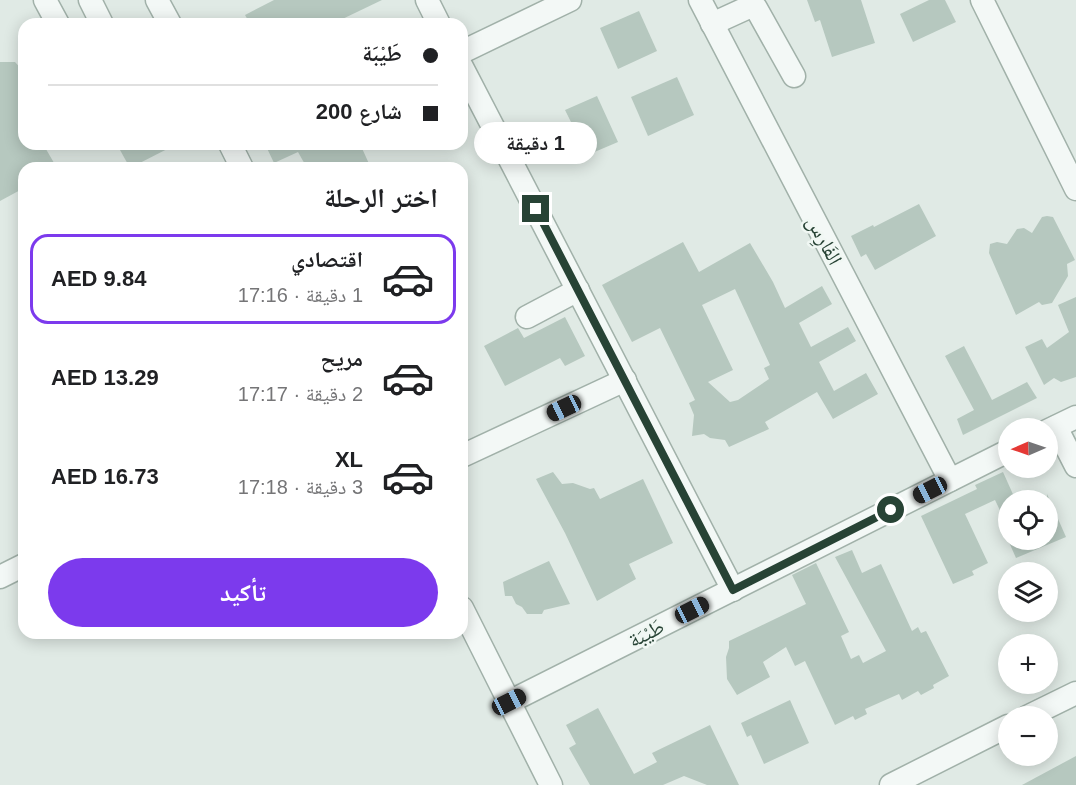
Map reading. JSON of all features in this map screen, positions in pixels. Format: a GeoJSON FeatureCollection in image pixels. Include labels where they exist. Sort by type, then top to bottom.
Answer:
{"type":"FeatureCollection","features":[{"type":"Feature","properties":{"kind":"street"},"geometry":{"type":"LineString","coordinates":[[45,0],[55,18]]}},
{"type":"Feature","properties":{"kind":"street"},"geometry":{"type":"LineString","coordinates":[[90,0],[99,18]]}},
{"type":"Feature","properties":{"kind":"street"},"geometry":{"type":"LineString","coordinates":[[157,0],[167,18]]}},
{"type":"Feature","properties":{"kind":"street"},"geometry":{"type":"LineString","coordinates":[[427,0],[436,18]]}},
{"type":"Feature","properties":{"kind":"street"},"geometry":{"type":"LineString","coordinates":[[468,49],[570,0]]}},
{"type":"Feature","properties":{"kind":"street","name":"الفَارِس"},"geometry":{"type":"LineString","coordinates":[[700,0],[950,480]]}},
{"type":"Feature","properties":{"kind":"street"},"geometry":{"type":"LineString","coordinates":[[982,0],[1076,189]]}},
{"type":"Feature","properties":{"kind":"street"},"geometry":{"type":"LineString","coordinates":[[712,24],[750,7],[756,8],[794,76]]}},
{"type":"Feature","properties":{"kind":"street"},"geometry":{"type":"LineString","coordinates":[[468,79],[733,590]]}},
{"type":"Feature","properties":{"kind":"street"},"geometry":{"type":"LineString","coordinates":[[527,317],[578,290]]}},
{"type":"Feature","properties":{"kind":"street"},"geometry":{"type":"LineString","coordinates":[[468,453],[624,380]]}},
{"type":"Feature","properties":{"kind":"street"},"geometry":{"type":"LineString","coordinates":[[1060,425],[1076,466]]}},
{"type":"Feature","properties":{"kind":"street","name":"طَيْبَة"},"geometry":{"type":"LineString","coordinates":[[509,702],[998,456]]}},
{"type":"Feature","properties":{"kind":"street"},"geometry":{"type":"LineString","coordinates":[[0,577],[18,568]]}},
{"type":"Feature","properties":{"kind":"street"},"geometry":{"type":"LineString","coordinates":[[468,620],[551,785]]}},
{"type":"Feature","properties":{"kind":"street"},"geometry":{"type":"LineString","coordinates":[[1049,706],[1076,693]]}},
{"type":"Feature","properties":{"kind":"street"},"geometry":{"type":"LineString","coordinates":[[891,785],[932,776],[998,733]]}},
{"type":"Feature","properties":{"kind":"building"},"geometry":{"type":"Polygon","coordinates":[[[274,0],[382,0],[344,18],[247,18],[245,15],[274,0]]]}},
{"type":"Feature","properties":{"kind":"building"},"geometry":{"type":"Polygon","coordinates":[[[807,0],[861,0],[875,43],[832,57],[820,20],[815,22],[807,0]]]}},
{"type":"Feature","properties":{"kind":"building"},"geometry":{"type":"Polygon","coordinates":[[[929,0],[945,0],[956,22],[913,42],[900,14],[929,0]]]}},
{"type":"Feature","properties":{"kind":"building"},"geometry":{"type":"Polygon","coordinates":[[[639,11],[657,51],[618,69],[600,28],[639,11]]]}},
{"type":"Feature","properties":{"kind":"building"},"geometry":{"type":"Polygon","coordinates":[[[0,62],[15,62],[18,65],[18,150],[46,150],[54,162],[18,162],[18,191],[0,201],[0,62]]]}},
{"type":"Feature","properties":{"kind":"building"},"geometry":{"type":"Polygon","coordinates":[[[677,77],[694,115],[648,136],[631,97],[677,77]]]}},
{"type":"Feature","properties":{"kind":"building"},"geometry":{"type":"Polygon","coordinates":[[[597,96],[618,142],[571,162],[556,128],[571,122],[565,110],[597,96]]]}},
{"type":"Feature","properties":{"kind":"building"},"geometry":{"type":"Polygon","coordinates":[[[120,150],[165,150],[142,162],[127,162],[120,150]]]}},
{"type":"Feature","properties":{"kind":"building"},"geometry":{"type":"Polygon","coordinates":[[[268,150],[363,150],[368,162],[304,162],[298,152],[274,162],[268,150]]]}},
{"type":"Feature","properties":{"kind":"building"},"geometry":{"type":"Polygon","coordinates":[[[919,204],[936,236],[875,270],[866,254],[861,257],[851,236],[919,204]]]}},
{"type":"Feature","properties":{"kind":"building"},"geometry":{"type":"Polygon","coordinates":[[[1042,217],[1053,217],[1075,260],[1067,264],[1068,276],[1052,303],[1042,305],[1039,302],[1016,315],[989,253],[990,244],[997,242],[1007,244],[1017,229],[1024,228],[1032,233],[1042,217]]]}},
{"type":"Feature","properties":{"kind":"building"},"geometry":{"type":"Polygon","coordinates":[[[683,242],[699,272],[750,243],[785,308],[822,286],[832,304],[799,323],[811,347],[848,327],[856,341],[819,362],[834,391],[866,373],[878,394],[833,419],[817,392],[765,422],[769,429],[729,447],[725,440],[710,438],[704,434],[692,436],[694,415],[689,403],[695,400],[660,328],[632,342],[602,285],[683,242]],[[735,289],[702,305],[733,370],[708,382],[730,402],[738,400],[769,379],[764,368],[770,365],[735,289]]]}},
{"type":"Feature","properties":{"kind":"building"},"geometry":{"type":"Polygon","coordinates":[[[1076,297],[1076,377],[1061,382],[1054,378],[1044,385],[1025,347],[1042,339],[1047,348],[1069,332],[1058,305],[1076,297]]]}},
{"type":"Feature","properties":{"kind":"building"},"geometry":{"type":"Polygon","coordinates":[[[565,317],[585,356],[565,366],[560,358],[505,386],[484,346],[518,328],[524,338],[565,317]]]}},
{"type":"Feature","properties":{"kind":"building"},"geometry":{"type":"Polygon","coordinates":[[[964,346],[992,400],[1027,382],[1037,398],[963,435],[957,419],[974,410],[945,356],[964,346]]]}},
{"type":"Feature","properties":{"kind":"building"},"geometry":{"type":"Polygon","coordinates":[[[553,472],[562,484],[573,483],[590,489],[594,488],[600,499],[643,479],[673,543],[629,564],[636,579],[597,601],[536,479],[553,472]]]}},
{"type":"Feature","properties":{"kind":"building"},"geometry":{"type":"Polygon","coordinates":[[[998,474],[998,478],[1006,478],[1011,490],[998,490],[998,506],[995,500],[965,514],[988,563],[972,571],[974,575],[953,584],[921,516],[977,489],[975,485],[998,474]]]}},
{"type":"Feature","properties":{"kind":"building"},"geometry":{"type":"Polygon","coordinates":[[[1058,519],[1066,537],[1058,540],[1058,519]]]}},
{"type":"Feature","properties":{"kind":"building"},"geometry":{"type":"Polygon","coordinates":[[[852,550],[862,573],[881,564],[912,631],[918,627],[921,633],[926,631],[949,676],[921,695],[918,691],[902,700],[899,694],[865,709],[867,714],[855,720],[853,716],[835,725],[805,661],[795,666],[786,647],[763,662],[770,677],[737,695],[727,679],[726,657],[729,641],[806,604],[792,575],[816,563],[849,632],[841,636],[851,659],[859,655],[863,663],[886,651],[835,557],[852,550]]]}},
{"type":"Feature","properties":{"kind":"building"},"geometry":{"type":"Polygon","coordinates":[[[1012,550],[1035,550],[1016,558],[1012,550]]]}},
{"type":"Feature","properties":{"kind":"building"},"geometry":{"type":"Polygon","coordinates":[[[549,561],[570,604],[544,610],[542,614],[527,614],[522,607],[516,604],[512,596],[505,596],[503,582],[549,561]]]}},
{"type":"Feature","properties":{"kind":"building"},"geometry":{"type":"Polygon","coordinates":[[[790,700],[809,743],[764,764],[751,735],[747,737],[741,723],[790,700]]]}},
{"type":"Feature","properties":{"kind":"building"},"geometry":{"type":"Polygon","coordinates":[[[598,708],[634,774],[657,762],[652,753],[710,725],[739,785],[707,785],[684,776],[663,785],[590,785],[569,748],[576,744],[566,725],[598,708]]]}},
{"type":"Feature","properties":{"kind":"building"},"geometry":{"type":"Polygon","coordinates":[[[1076,756],[1076,785],[1022,785],[1058,766],[1076,756]]]}},
{"type":"Feature","properties":{"kind":"route"},"geometry":{"type":"LineString","coordinates":[[536,209],[733,590],[891,510]]}}]}
